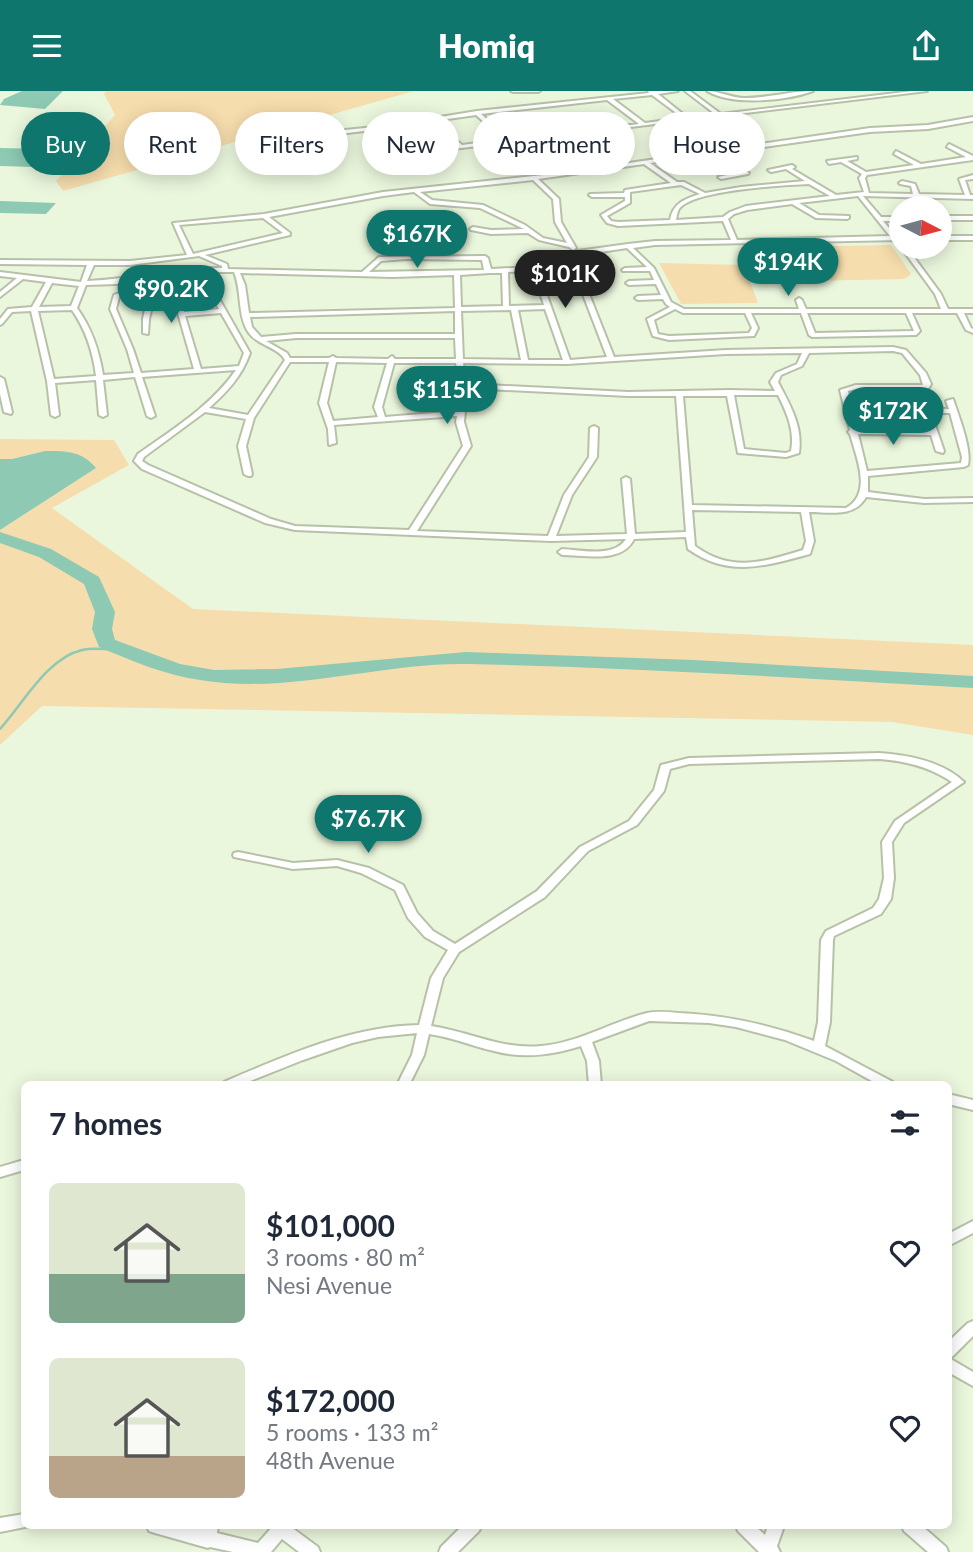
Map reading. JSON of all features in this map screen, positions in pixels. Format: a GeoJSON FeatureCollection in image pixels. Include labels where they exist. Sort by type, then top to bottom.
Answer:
{"type":"FeatureCollection","features":[{"type":"Feature","properties":{"kind":"street"},"geometry":{"type":"LineString","coordinates":[[513,91],[538,91]]}},
{"type":"Feature","properties":{"kind":"street"},"geometry":{"type":"LineString","coordinates":[[486,112],[676,91]]}},
{"type":"Feature","properties":{"kind":"street"},"geometry":{"type":"LineString","coordinates":[[687,91],[715,112]]}},
{"type":"Feature","properties":{"kind":"street"},"geometry":{"type":"LineString","coordinates":[[709,91],[725,99],[811,91]]}},
{"type":"Feature","properties":{"kind":"street"},"geometry":{"type":"LineString","coordinates":[[749,112],[925,91]]}},
{"type":"Feature","properties":{"kind":"street"},"geometry":{"type":"LineString","coordinates":[[651,92],[678,112]]}},
{"type":"Feature","properties":{"kind":"street"},"geometry":{"type":"LineString","coordinates":[[608,99],[643,124]]}},
{"type":"Feature","properties":{"kind":"street"},"geometry":{"type":"LineString","coordinates":[[743,99],[759,111]]}},
{"type":"Feature","properties":{"kind":"street"},"geometry":{"type":"LineString","coordinates":[[635,164],[870,130],[928,127],[973,119]]}},
{"type":"Feature","properties":{"kind":"street"},"geometry":{"type":"LineString","coordinates":[[635,125],[649,123]]}},
{"type":"Feature","properties":{"kind":"street"},"geometry":{"type":"LineString","coordinates":[[938,147],[960,145]]}},
{"type":"Feature","properties":{"kind":"street"},"geometry":{"type":"LineString","coordinates":[[459,147],[473,146]]}},
{"type":"Feature","properties":{"kind":"street"},"geometry":{"type":"LineString","coordinates":[[949,146],[973,158]]}},
{"type":"Feature","properties":{"kind":"street"},"geometry":{"type":"LineString","coordinates":[[885,155],[907,152]]}},
{"type":"Feature","properties":{"kind":"street"},"geometry":{"type":"LineString","coordinates":[[896,153],[920,166]]}},
{"type":"Feature","properties":{"kind":"street"},"geometry":{"type":"LineString","coordinates":[[829,162],[855,158]]}},
{"type":"Feature","properties":{"kind":"street"},"geometry":{"type":"LineString","coordinates":[[842,160],[865,174],[973,158]]}},
{"type":"Feature","properties":{"kind":"street"},"geometry":{"type":"LineString","coordinates":[[646,163],[675,183]]}},
{"type":"Feature","properties":{"kind":"street"},"geometry":{"type":"LineString","coordinates":[[771,170],[795,166]]}},
{"type":"Feature","properties":{"kind":"street"},"geometry":{"type":"LineString","coordinates":[[786,167],[834,196]]}},
{"type":"Feature","properties":{"kind":"street"},"geometry":{"type":"LineString","coordinates":[[865,174],[862,178],[867,194]]}},
{"type":"Feature","properties":{"kind":"street"},"geometry":{"type":"LineString","coordinates":[[225,271],[225,265],[219,261],[195,255],[175,223],[264,216],[318,204],[414,190],[552,175]]}},
{"type":"Feature","properties":{"kind":"street"},"geometry":{"type":"LineString","coordinates":[[721,177],[734,175],[752,188]]}},
{"type":"Feature","properties":{"kind":"street"},"geometry":{"type":"LineString","coordinates":[[952,196],[971,197],[962,179],[973,177]]}},
{"type":"Feature","properties":{"kind":"street"},"geometry":{"type":"LineString","coordinates":[[534,178],[556,199],[558,222],[574,253],[611,359]]}},
{"type":"Feature","properties":{"kind":"street"},"geometry":{"type":"LineString","coordinates":[[673,220],[674,211],[679,206],[705,195],[809,182]]}},
{"type":"Feature","properties":{"kind":"street"},"geometry":{"type":"LineString","coordinates":[[705,195],[688,184],[675,183],[634,189],[627,191],[628,202],[605,212],[609,222],[622,224],[725,219],[746,208],[834,196],[940,196]]}},
{"type":"Feature","properties":{"kind":"street"},"geometry":{"type":"LineString","coordinates":[[902,183],[913,185],[917,195]]}},
{"type":"Feature","properties":{"kind":"street"},"geometry":{"type":"LineString","coordinates":[[414,190],[430,202],[481,206],[541,239],[570,245]]}},
{"type":"Feature","properties":{"kind":"street"},"geometry":{"type":"LineString","coordinates":[[859,194],[889,229]]}},
{"type":"Feature","properties":{"kind":"street"},"geometry":{"type":"LineString","coordinates":[[592,195],[626,195]]}},
{"type":"Feature","properties":{"kind":"street"},"geometry":{"type":"LineString","coordinates":[[793,202],[818,217],[847,217]]}},
{"type":"Feature","properties":{"kind":"street"},"geometry":{"type":"LineString","coordinates":[[0,263],[130,263],[195,255],[288,234],[264,216]]}},
{"type":"Feature","properties":{"kind":"street"},"geometry":{"type":"LineString","coordinates":[[952,218],[973,218]]}},
{"type":"Feature","properties":{"kind":"street"},"geometry":{"type":"LineString","coordinates":[[725,219],[734,240]]}},
{"type":"Feature","properties":{"kind":"street"},"geometry":{"type":"LineString","coordinates":[[879,219],[889,219]]}},
{"type":"Feature","properties":{"kind":"street"},"geometry":{"type":"LineString","coordinates":[[473,229],[491,232],[528,231]]}},
{"type":"Feature","properties":{"kind":"street"},"geometry":{"type":"LineString","coordinates":[[0,274],[20,279],[84,284],[200,271],[365,274],[488,272],[534,269],[574,253],[628,246],[734,240],[889,238]]}},
{"type":"Feature","properties":{"kind":"street"},"geometry":{"type":"LineString","coordinates":[[952,238],[973,238]]}},
{"type":"Feature","properties":{"kind":"street"},"geometry":{"type":"LineString","coordinates":[[628,246],[652,269],[664,297],[673,308]]}},
{"type":"Feature","properties":{"kind":"street"},"geometry":{"type":"LineString","coordinates":[[365,274],[376,260],[420,256],[438,260],[485,258],[488,272]]}},
{"type":"Feature","properties":{"kind":"street"},"geometry":{"type":"LineString","coordinates":[[913,259],[938,294],[944,310]]}},
{"type":"Feature","properties":{"kind":"street"},"geometry":{"type":"LineString","coordinates":[[74,308],[91,263]]}},
{"type":"Feature","properties":{"kind":"street"},"geometry":{"type":"LineString","coordinates":[[534,269],[567,362]]}},
{"type":"Feature","properties":{"kind":"street"},"geometry":{"type":"LineString","coordinates":[[625,270],[652,269]]}},
{"type":"Feature","properties":{"kind":"street"},"geometry":{"type":"LineString","coordinates":[[200,271],[247,353],[241,368],[229,384],[203,409],[138,461],[159,475],[284,525],[411,534],[551,539],[689,534]]}},
{"type":"Feature","properties":{"kind":"street"},"geometry":{"type":"LineString","coordinates":[[505,271],[510,308],[525,361]]}},
{"type":"Feature","properties":{"kind":"street"},"geometry":{"type":"LineString","coordinates":[[237,272],[242,282],[250,327],[261,339],[285,354],[288,360]]}},
{"type":"Feature","properties":{"kind":"street"},"geometry":{"type":"LineString","coordinates":[[169,273],[198,371]]}},
{"type":"Feature","properties":{"kind":"street"},"geometry":{"type":"LineString","coordinates":[[411,534],[467,446],[460,422],[464,386],[459,359],[457,273]]}},
{"type":"Feature","properties":{"kind":"street"},"geometry":{"type":"LineString","coordinates":[[140,295],[148,277]]}},
{"type":"Feature","properties":{"kind":"street"},"geometry":{"type":"LineString","coordinates":[[0,295],[20,279]]}},
{"type":"Feature","properties":{"kind":"street"},"geometry":{"type":"LineString","coordinates":[[49,282],[34,310],[51,381],[55,415]]}},
{"type":"Feature","properties":{"kind":"street"},"geometry":{"type":"LineString","coordinates":[[629,283],[657,282]]}},
{"type":"Feature","properties":{"kind":"street"},"geometry":{"type":"LineString","coordinates":[[146,333],[151,298],[140,295],[116,296],[113,309],[130,349],[151,416]]}},
{"type":"Feature","properties":{"kind":"street"},"geometry":{"type":"LineString","coordinates":[[638,298],[664,297]]}},
{"type":"Feature","properties":{"kind":"street"},"geometry":{"type":"LineString","coordinates":[[730,392],[741,451],[786,455],[795,453],[797,449],[786,399],[774,382],[778,374],[800,365],[810,352],[812,335],[799,300]]}},
{"type":"Feature","properties":{"kind":"street"},"geometry":{"type":"LineString","coordinates":[[876,301],[882,311]]}},
{"type":"Feature","properties":{"kind":"street"},"geometry":{"type":"LineString","coordinates":[[248,315],[549,307]]}},
{"type":"Feature","properties":{"kind":"street"},"geometry":{"type":"LineString","coordinates":[[0,310],[74,308]]}},
{"type":"Feature","properties":{"kind":"street"},"geometry":{"type":"LineString","coordinates":[[74,308],[85,321],[97,357],[103,415]]}},
{"type":"Feature","properties":{"kind":"street"},"geometry":{"type":"LineString","coordinates":[[748,313],[755,328],[752,335],[669,338],[655,335],[650,320],[673,308],[705,313],[973,311]]}},
{"type":"Feature","properties":{"kind":"street"},"geometry":{"type":"LineString","coordinates":[[0,323],[10,310]]}},
{"type":"Feature","properties":{"kind":"street"},"geometry":{"type":"LineString","coordinates":[[959,310],[968,329],[973,331]]}},
{"type":"Feature","properties":{"kind":"street"},"geometry":{"type":"LineString","coordinates":[[182,314],[222,311]]}},
{"type":"Feature","properties":{"kind":"street"},"geometry":{"type":"LineString","coordinates":[[812,335],[915,333],[917,331],[908,311]]}},
{"type":"Feature","properties":{"kind":"street"},"geometry":{"type":"LineString","coordinates":[[261,339],[296,336],[458,336]]}},
{"type":"Feature","properties":{"kind":"street"},"geometry":{"type":"LineString","coordinates":[[288,360],[392,358],[567,362],[726,352],[904,351],[923,375],[927,384],[925,387],[844,390],[863,474],[865,494],[856,507],[847,510],[687,507]]}},
{"type":"Feature","properties":{"kind":"street"},"geometry":{"type":"LineString","coordinates":[[332,443],[330,423],[323,403],[333,358]]}},
{"type":"Feature","properties":{"kind":"street"},"geometry":{"type":"LineString","coordinates":[[382,419],[378,407],[392,358]]}},
{"type":"Feature","properties":{"kind":"street"},"geometry":{"type":"LineString","coordinates":[[248,474],[242,446],[250,418],[288,360]]}},
{"type":"Feature","properties":{"kind":"street"},"geometry":{"type":"LineString","coordinates":[[51,381],[241,368]]}},
{"type":"Feature","properties":{"kind":"street"},"geometry":{"type":"LineString","coordinates":[[0,379],[8,412]]}},
{"type":"Feature","properties":{"kind":"street"},"geometry":{"type":"LineString","coordinates":[[464,386],[679,394],[780,393]]}},
{"type":"Feature","properties":{"kind":"street"},"geometry":{"type":"LineString","coordinates":[[679,394],[691,547],[721,566],[742,567],[807,552],[810,548],[805,510]]}},
{"type":"Feature","properties":{"kind":"street"},"geometry":{"type":"LineString","coordinates":[[863,474],[964,465],[966,457],[950,401]]}},
{"type":"Feature","properties":{"kind":"street"},"geometry":{"type":"LineString","coordinates":[[847,408],[954,411]]}},
{"type":"Feature","properties":{"kind":"street"},"geometry":{"type":"LineString","coordinates":[[203,409],[250,418]]}},
{"type":"Feature","properties":{"kind":"street"},"geometry":{"type":"LineString","coordinates":[[927,411],[940,451]]}},
{"type":"Feature","properties":{"kind":"street"},"geometry":{"type":"LineString","coordinates":[[330,423],[462,413]]}},
{"type":"Feature","properties":{"kind":"street"},"geometry":{"type":"LineString","coordinates":[[551,539],[568,495],[593,457],[594,428]]}},
{"type":"Feature","properties":{"kind":"street"},"geometry":{"type":"LineString","coordinates":[[852,432],[934,433]]}},
{"type":"Feature","properties":{"kind":"street"},"geometry":{"type":"LineString","coordinates":[[562,552],[622,551],[629,545],[631,537],[626,479]]}},
{"type":"Feature","properties":{"kind":"street"},"geometry":{"type":"LineString","coordinates":[[865,494],[924,501],[973,500]]}},
{"type":"Feature","properties":{"kind":"street"},"geometry":{"type":"LineString","coordinates":[[405,1081],[418,1055],[437,978],[455,949],[541,894],[584,849],[634,823],[659,792],[665,767],[689,761],[879,756],[899,757],[942,769],[959,782],[900,821],[887,842],[889,878],[885,899],[877,911],[830,934],[827,940],[824,1021],[819,1046]]}},
{"type":"Feature","properties":{"kind":"street"},"geometry":{"type":"LineString","coordinates":[[238,855],[293,866],[337,863],[365,870],[399,888],[412,915],[429,934],[455,949]]}},
{"type":"Feature","properties":{"kind":"street"},"geometry":{"type":"LineString","coordinates":[[237,1081],[288,1059],[389,1030],[424,1029],[457,1035],[490,1048],[550,1050],[586,1042],[654,1016],[707,1017],[751,1025],[819,1046],[882,1081]]}},
{"type":"Feature","properties":{"kind":"street"},"geometry":{"type":"LineString","coordinates":[[586,1042],[593,1061],[595,1081]]}},
{"type":"Feature","properties":{"kind":"street"},"geometry":{"type":"LineString","coordinates":[[952,1100],[973,1105]]}},
{"type":"Feature","properties":{"kind":"street"},"geometry":{"type":"LineString","coordinates":[[0,1172],[21,1166]]}},
{"type":"Feature","properties":{"kind":"street"},"geometry":{"type":"LineString","coordinates":[[952,1239],[973,1226]]}},
{"type":"Feature","properties":{"kind":"street"},"geometry":{"type":"LineString","coordinates":[[952,1348],[973,1327]]}},
{"type":"Feature","properties":{"kind":"street"},"geometry":{"type":"LineString","coordinates":[[952,1367],[973,1380]]}},
{"type":"Feature","properties":{"kind":"street"},"geometry":{"type":"LineString","coordinates":[[0,1525],[21,1522]]}},
{"type":"Feature","properties":{"kind":"street"},"geometry":{"type":"LineString","coordinates":[[178,1529],[209,1533],[260,1552],[281,1529]]}},
{"type":"Feature","properties":{"kind":"street"},"geometry":{"type":"LineString","coordinates":[[285,1529],[312,1552]]}},
{"type":"Feature","properties":{"kind":"street"},"geometry":{"type":"LineString","coordinates":[[447,1552],[470,1529]]}},
{"type":"Feature","properties":{"kind":"street"},"geometry":{"type":"LineString","coordinates":[[747,1529],[769,1551],[775,1529]]}},
{"type":"Feature","properties":{"kind":"street"},"geometry":{"type":"LineString","coordinates":[[913,1529],[940,1552]]}},
{"type":"Feature","properties":{"kind":"shaded area"},"geometry":{"type":"Polygon","coordinates":[[[22,91],[63,91],[45,109],[0,105],[4,99],[22,91]]]}},
{"type":"Feature","properties":{"kind":"shaded area"},"geometry":{"type":"Polygon","coordinates":[[[106,91],[414,91],[340,112],[235,112],[235,142],[221,146],[221,112],[124,112],[124,174],[63,191],[56,181],[61,175],[110,175],[110,121],[115,115],[104,94],[106,91]]]}},
{"type":"Feature","properties":{"kind":"shaded area"},"geometry":{"type":"Polygon","coordinates":[[[0,148],[21,148],[21,167],[0,166],[0,148]]]}},
{"type":"Feature","properties":{"kind":"shaded area"},"geometry":{"type":"Polygon","coordinates":[[[0,201],[56,203],[46,214],[0,213],[0,201]]]}},
{"type":"Feature","properties":{"kind":"shaded area"},"geometry":{"type":"Polygon","coordinates":[[[889,245],[889,259],[901,259],[911,274],[905,279],[803,281],[789,278],[771,251],[778,247],[889,245]]]}},
{"type":"Feature","properties":{"kind":"shaded area"},"geometry":{"type":"Polygon","coordinates":[[[659,263],[744,265],[758,303],[681,304],[659,263]]]}},
{"type":"Feature","properties":{"kind":"shaded area"},"geometry":{"type":"Polygon","coordinates":[[[0,439],[114,440],[129,465],[52,508],[193,609],[973,645],[973,735],[892,722],[42,706],[0,745],[0,530],[96,468],[45,451],[12,459],[0,459],[0,439]]]}},
{"type":"Feature","properties":{"kind":"shaded area"},"geometry":{"type":"Polygon","coordinates":[[[45,451],[73,453],[85,458],[96,468],[0,530],[0,459],[12,459],[45,451]]]}},
{"type":"Feature","properties":{"kind":"waterway"},"geometry":{"type":"LineString","coordinates":[[0,537],[45,553],[92,581],[105,612],[102,629],[106,643],[159,664],[201,675],[246,677],[309,673],[466,658],[694,666],[973,682]]}},
{"type":"Feature","properties":{"kind":"waterway"},"geometry":{"type":"LineString","coordinates":[[0,729],[36,683],[69,655],[93,649],[126,651]]}}]}
